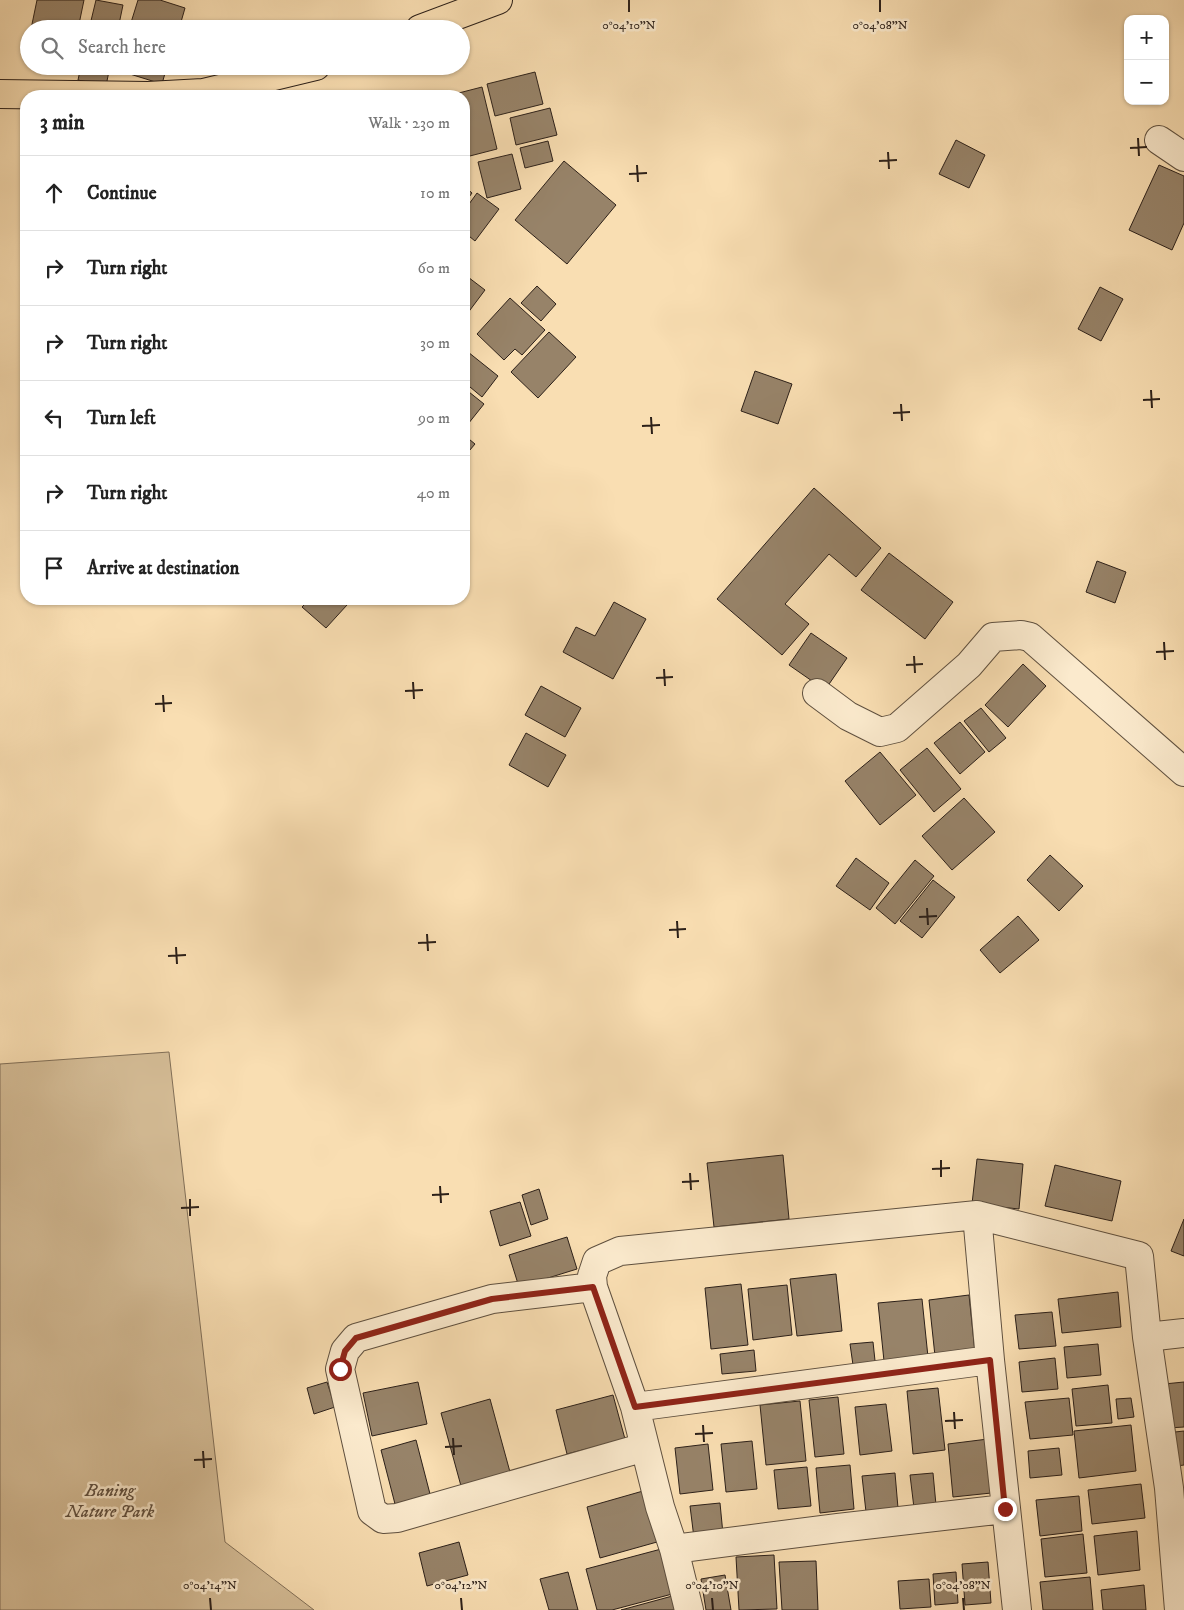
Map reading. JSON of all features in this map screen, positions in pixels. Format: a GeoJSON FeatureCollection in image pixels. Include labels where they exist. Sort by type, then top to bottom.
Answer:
{"type":"FeatureCollection","features":[{"type":"Feature","properties":{"kind":"highway"},"geometry":{"type":"LineString","coordinates":[[444,20],[498,0]]}},
{"type":"Feature","properties":{"kind":"highway"},"geometry":{"type":"LineString","coordinates":[[212,90],[277,75]]}},
{"type":"Feature","properties":{"kind":"highway"},"geometry":{"type":"LineString","coordinates":[[0,94],[20,94]]}},
{"type":"Feature","properties":{"kind":"street"},"geometry":{"type":"LineString","coordinates":[[1159,140],[1184,157]]}},
{"type":"Feature","properties":{"kind":"street"},"geometry":{"type":"LineString","coordinates":[[817,693],[848,716],[880,732],[897,728],[969,665],[993,637],[1020,635],[1030,637],[1184,772]]}},
{"type":"Feature","properties":{"kind":"street"},"geometry":{"type":"LineString","coordinates":[[977,1215],[1005,1509],[1017,1610]]}},
{"type":"Feature","properties":{"kind":"street"},"geometry":{"type":"LineString","coordinates":[[689,1610],[674,1549],[660,1507],[635,1407],[593,1287],[592,1276],[597,1261],[620,1251],[977,1215],[1139,1256],[1147,1337],[1176,1488],[1179,1610]]}},
{"type":"Feature","properties":{"kind":"street"},"geometry":{"type":"LineString","coordinates":[[593,1287],[492,1299],[356,1338],[345,1351],[340,1369],[372,1511],[383,1519],[397,1518],[645,1447]]}},
{"type":"Feature","properties":{"kind":"street"},"geometry":{"type":"LineString","coordinates":[[1147,1337],[1184,1333]]}},
{"type":"Feature","properties":{"kind":"street"},"geometry":{"type":"LineString","coordinates":[[635,1407],[990,1360]]}},
{"type":"Feature","properties":{"kind":"street"},"geometry":{"type":"LineString","coordinates":[[674,1549],[1005,1509]]}},
{"type":"Feature","properties":{"kind":"green space","name":"Baning Nature Park"},"geometry":{"type":"Polygon","coordinates":[[[169,1052],[225,1542],[314,1610],[0,1610],[0,1064],[169,1052]]]}},
{"type":"Feature","properties":{"kind":"building"},"geometry":{"type":"Polygon","coordinates":[[[37,0],[84,0],[80,20],[33,20],[37,0]]]}},
{"type":"Feature","properties":{"kind":"building"},"geometry":{"type":"Polygon","coordinates":[[[96,0],[123,5],[120,20],[91,20],[96,0]]]}},
{"type":"Feature","properties":{"kind":"building"},"geometry":{"type":"Polygon","coordinates":[[[138,0],[160,0],[185,8],[182,20],[132,20],[138,0]]]}},
{"type":"Feature","properties":{"kind":"building"},"geometry":{"type":"Polygon","coordinates":[[[535,72],[543,104],[495,116],[487,84],[535,72]]]}},
{"type":"Feature","properties":{"kind":"building"},"geometry":{"type":"Polygon","coordinates":[[[79,75],[108,75],[106,86],[78,80],[79,75]]]}},
{"type":"Feature","properties":{"kind":"building"},"geometry":{"type":"Polygon","coordinates":[[[133,75],[164,75],[162,84],[133,75]]]}},
{"type":"Feature","properties":{"kind":"building"},"geometry":{"type":"Polygon","coordinates":[[[482,87],[497,149],[470,156],[470,90],[482,87]]]}},
{"type":"Feature","properties":{"kind":"building"},"geometry":{"type":"Polygon","coordinates":[[[550,108],[557,135],[516,145],[510,118],[550,108]]]}},
{"type":"Feature","properties":{"kind":"building"},"geometry":{"type":"Polygon","coordinates":[[[956,140],[985,155],[969,188],[939,174],[956,140]]]}},
{"type":"Feature","properties":{"kind":"building"},"geometry":{"type":"Polygon","coordinates":[[[548,141],[553,161],[525,168],[520,148],[548,141]]]}},
{"type":"Feature","properties":{"kind":"building"},"geometry":{"type":"Polygon","coordinates":[[[512,154],[521,189],[487,198],[478,162],[512,154]]]}},
{"type":"Feature","properties":{"kind":"building"},"geometry":{"type":"Polygon","coordinates":[[[564,161],[616,205],[567,264],[515,220],[564,161]]]}},
{"type":"Feature","properties":{"kind":"building"},"geometry":{"type":"Polygon","coordinates":[[[1159,165],[1184,176],[1184,223],[1172,250],[1129,230],[1159,165]]]}},
{"type":"Feature","properties":{"kind":"building"},"geometry":{"type":"Polygon","coordinates":[[[477,193],[499,209],[475,241],[470,237],[470,203],[477,193]]]}},
{"type":"Feature","properties":{"kind":"building"},"geometry":{"type":"Polygon","coordinates":[[[470,279],[485,290],[470,310],[470,279]]]}},
{"type":"Feature","properties":{"kind":"building"},"geometry":{"type":"Polygon","coordinates":[[[537,286],[556,304],[541,321],[521,303],[537,286]]]}},
{"type":"Feature","properties":{"kind":"building"},"geometry":{"type":"Polygon","coordinates":[[[1100,287],[1123,299],[1101,341],[1078,329],[1100,287]]]}},
{"type":"Feature","properties":{"kind":"building"},"geometry":{"type":"Polygon","coordinates":[[[510,298],[545,330],[522,355],[515,349],[504,360],[477,334],[510,298]]]}},
{"type":"Feature","properties":{"kind":"building"},"geometry":{"type":"Polygon","coordinates":[[[549,332],[576,357],[538,398],[511,372],[549,332]]]}},
{"type":"Feature","properties":{"kind":"building"},"geometry":{"type":"Polygon","coordinates":[[[470,354],[498,376],[482,397],[470,387],[470,354]]]}},
{"type":"Feature","properties":{"kind":"building"},"geometry":{"type":"Polygon","coordinates":[[[755,371],[792,384],[778,424],[741,411],[755,371]]]}},
{"type":"Feature","properties":{"kind":"building"},"geometry":{"type":"Polygon","coordinates":[[[470,393],[484,404],[470,422],[470,393]]]}},
{"type":"Feature","properties":{"kind":"building"},"geometry":{"type":"Polygon","coordinates":[[[470,440],[475,444],[470,450],[470,440]]]}},
{"type":"Feature","properties":{"kind":"building"},"geometry":{"type":"Polygon","coordinates":[[[814,488],[881,548],[856,577],[829,554],[785,604],[809,624],[782,655],[717,599],[814,488]]]}},
{"type":"Feature","properties":{"kind":"building"},"geometry":{"type":"Polygon","coordinates":[[[889,553],[953,602],[925,639],[861,590],[889,553]]]}},
{"type":"Feature","properties":{"kind":"building"},"geometry":{"type":"Polygon","coordinates":[[[1097,561],[1126,572],[1115,603],[1086,592],[1097,561]]]}},
{"type":"Feature","properties":{"kind":"building"},"geometry":{"type":"Polygon","coordinates":[[[614,602],[646,619],[613,679],[563,652],[576,627],[595,636],[614,602]]]}},
{"type":"Feature","properties":{"kind":"building"},"geometry":{"type":"Polygon","coordinates":[[[304,605],[347,605],[326,628],[302,607],[304,605]]]}},
{"type":"Feature","properties":{"kind":"building"},"geometry":{"type":"Polygon","coordinates":[[[811,633],[847,658],[825,690],[789,665],[811,633]]]}},
{"type":"Feature","properties":{"kind":"building"},"geometry":{"type":"Polygon","coordinates":[[[1023,664],[1046,686],[1008,727],[985,705],[1023,664]]]}},
{"type":"Feature","properties":{"kind":"building"},"geometry":{"type":"Polygon","coordinates":[[[541,686],[581,708],[565,737],[525,715],[541,686]]]}},
{"type":"Feature","properties":{"kind":"building"},"geometry":{"type":"Polygon","coordinates":[[[981,708],[1006,738],[989,752],[964,721],[981,708]]]}},
{"type":"Feature","properties":{"kind":"building"},"geometry":{"type":"Polygon","coordinates":[[[960,722],[985,752],[960,774],[934,743],[960,722]]]}},
{"type":"Feature","properties":{"kind":"building"},"geometry":{"type":"Polygon","coordinates":[[[526,733],[566,755],[548,787],[509,765],[526,733]]]}},
{"type":"Feature","properties":{"kind":"building"},"geometry":{"type":"Polygon","coordinates":[[[927,748],[961,789],[934,812],[900,770],[927,748]]]}},
{"type":"Feature","properties":{"kind":"building"},"geometry":{"type":"Polygon","coordinates":[[[880,752],[916,795],[880,825],[845,781],[880,752]]]}},
{"type":"Feature","properties":{"kind":"building"},"geometry":{"type":"Polygon","coordinates":[[[964,798],[995,832],[952,870],[922,836],[964,798]]]}},
{"type":"Feature","properties":{"kind":"building"},"geometry":{"type":"Polygon","coordinates":[[[1050,855],[1083,886],[1059,911],[1027,880],[1050,855]]]}},
{"type":"Feature","properties":{"kind":"building"},"geometry":{"type":"Polygon","coordinates":[[[856,858],[889,883],[870,910],[836,886],[856,858]]]}},
{"type":"Feature","properties":{"kind":"building"},"geometry":{"type":"Polygon","coordinates":[[[915,860],[934,876],[895,924],[876,908],[915,860]]]}},
{"type":"Feature","properties":{"kind":"building"},"geometry":{"type":"Polygon","coordinates":[[[933,880],[955,897],[922,938],[900,921],[933,880]]]}},
{"type":"Feature","properties":{"kind":"building"},"geometry":{"type":"Polygon","coordinates":[[[1018,916],[1039,940],[1000,973],[980,950],[1018,916]]]}},
{"type":"Feature","properties":{"kind":"building"},"geometry":{"type":"Polygon","coordinates":[[[783,1155],[789,1219],[714,1227],[707,1163],[783,1155]]]}},
{"type":"Feature","properties":{"kind":"building"},"geometry":{"type":"Polygon","coordinates":[[[977,1159],[1023,1164],[1019,1209],[972,1204],[977,1159]]]}},
{"type":"Feature","properties":{"kind":"building"},"geometry":{"type":"Polygon","coordinates":[[[1055,1165],[1121,1181],[1112,1221],[1045,1206],[1055,1165]]]}},
{"type":"Feature","properties":{"kind":"building"},"geometry":{"type":"Polygon","coordinates":[[[539,1189],[548,1219],[531,1225],[522,1195],[539,1189]]]}},
{"type":"Feature","properties":{"kind":"building"},"geometry":{"type":"Polygon","coordinates":[[[520,1202],[531,1236],[500,1246],[490,1211],[520,1202]]]}},
{"type":"Feature","properties":{"kind":"building"},"geometry":{"type":"Polygon","coordinates":[[[1184,1219],[1184,1256],[1171,1251],[1184,1219]]]}},
{"type":"Feature","properties":{"kind":"building"},"geometry":{"type":"Polygon","coordinates":[[[567,1237],[577,1269],[519,1287],[509,1255],[567,1237]]]}},
{"type":"Feature","properties":{"kind":"building"},"geometry":{"type":"Polygon","coordinates":[[[836,1274],[842,1331],[797,1336],[790,1279],[836,1274]]]}},
{"type":"Feature","properties":{"kind":"building"},"geometry":{"type":"Polygon","coordinates":[[[741,1284],[748,1345],[711,1349],[705,1288],[741,1284]]]}},
{"type":"Feature","properties":{"kind":"building"},"geometry":{"type":"Polygon","coordinates":[[[787,1285],[792,1335],[753,1340],[748,1289],[787,1285]]]}},
{"type":"Feature","properties":{"kind":"building"},"geometry":{"type":"Polygon","coordinates":[[[1118,1292],[1121,1327],[1062,1333],[1058,1299],[1118,1292]]]}},
{"type":"Feature","properties":{"kind":"building"},"geometry":{"type":"Polygon","coordinates":[[[969,1295],[975,1352],[935,1356],[929,1300],[969,1295]]]}},
{"type":"Feature","properties":{"kind":"building"},"geometry":{"type":"Polygon","coordinates":[[[922,1299],[928,1357],[884,1361],[878,1303],[922,1299]]]}},
{"type":"Feature","properties":{"kind":"building"},"geometry":{"type":"Polygon","coordinates":[[[1052,1312],[1056,1346],[1019,1349],[1015,1315],[1052,1312]]]}},
{"type":"Feature","properties":{"kind":"building"},"geometry":{"type":"Polygon","coordinates":[[[873,1342],[876,1370],[854,1372],[850,1344],[873,1342]]]}},
{"type":"Feature","properties":{"kind":"building"},"geometry":{"type":"Polygon","coordinates":[[[1098,1344],[1101,1375],[1067,1378],[1064,1347],[1098,1344]]]}},
{"type":"Feature","properties":{"kind":"building"},"geometry":{"type":"Polygon","coordinates":[[[754,1350],[756,1371],[722,1374],[720,1354],[754,1350]]]}},
{"type":"Feature","properties":{"kind":"building"},"geometry":{"type":"Polygon","coordinates":[[[1055,1358],[1058,1389],[1022,1392],[1019,1362],[1055,1358]]]}},
{"type":"Feature","properties":{"kind":"building"},"geometry":{"type":"Polygon","coordinates":[[[327,1382],[335,1407],[314,1414],[307,1388],[327,1382]]]}},
{"type":"Feature","properties":{"kind":"building"},"geometry":{"type":"Polygon","coordinates":[[[418,1382],[427,1424],[372,1436],[363,1393],[418,1382]]]}},
{"type":"Feature","properties":{"kind":"building"},"geometry":{"type":"Polygon","coordinates":[[[1184,1382],[1184,1427],[1168,1428],[1164,1384],[1184,1382]]]}},
{"type":"Feature","properties":{"kind":"building"},"geometry":{"type":"Polygon","coordinates":[[[1108,1385],[1112,1423],[1076,1426],[1072,1389],[1108,1385]]]}},
{"type":"Feature","properties":{"kind":"building"},"geometry":{"type":"Polygon","coordinates":[[[938,1388],[945,1450],[913,1454],[907,1391],[938,1388]]]}},
{"type":"Feature","properties":{"kind":"building"},"geometry":{"type":"Polygon","coordinates":[[[613,1395],[625,1439],[567,1454],[556,1410],[613,1395]]]}},
{"type":"Feature","properties":{"kind":"building"},"geometry":{"type":"Polygon","coordinates":[[[838,1397],[844,1454],[815,1457],[809,1400],[838,1397]]]}},
{"type":"Feature","properties":{"kind":"building"},"geometry":{"type":"Polygon","coordinates":[[[1069,1398],[1073,1435],[1030,1439],[1025,1402],[1069,1398]]]}},
{"type":"Feature","properties":{"kind":"building"},"geometry":{"type":"Polygon","coordinates":[[[1131,1398],[1134,1417],[1118,1419],[1116,1399],[1131,1398]]]}},
{"type":"Feature","properties":{"kind":"building"},"geometry":{"type":"Polygon","coordinates":[[[490,1399],[510,1472],[461,1486],[441,1413],[490,1399]]]}},
{"type":"Feature","properties":{"kind":"building"},"geometry":{"type":"Polygon","coordinates":[[[800,1401],[806,1461],[766,1465],[760,1405],[800,1401]]]}},
{"type":"Feature","properties":{"kind":"building"},"geometry":{"type":"Polygon","coordinates":[[[886,1404],[892,1451],[860,1455],[855,1407],[886,1404]]]}},
{"type":"Feature","properties":{"kind":"building"},"geometry":{"type":"Polygon","coordinates":[[[1131,1425],[1136,1471],[1079,1478],[1074,1431],[1131,1425]]]}},
{"type":"Feature","properties":{"kind":"building"},"geometry":{"type":"Polygon","coordinates":[[[1184,1431],[1184,1465],[1169,1467],[1166,1433],[1184,1431]]]}},
{"type":"Feature","properties":{"kind":"building"},"geometry":{"type":"Polygon","coordinates":[[[996,1438],[1001,1492],[953,1497],[948,1444],[996,1438]]]}},
{"type":"Feature","properties":{"kind":"building"},"geometry":{"type":"Polygon","coordinates":[[[416,1440],[430,1494],[395,1504],[381,1450],[416,1440]]]}},
{"type":"Feature","properties":{"kind":"building"},"geometry":{"type":"Polygon","coordinates":[[[752,1441],[757,1489],[726,1492],[721,1444],[752,1441]]]}},
{"type":"Feature","properties":{"kind":"building"},"geometry":{"type":"Polygon","coordinates":[[[708,1444],[713,1490],[680,1494],[675,1448],[708,1444]]]}},
{"type":"Feature","properties":{"kind":"building"},"geometry":{"type":"Polygon","coordinates":[[[1059,1448],[1062,1475],[1030,1478],[1028,1451],[1059,1448]]]}},
{"type":"Feature","properties":{"kind":"building"},"geometry":{"type":"Polygon","coordinates":[[[850,1465],[854,1509],[820,1513],[816,1468],[850,1465]]]}},
{"type":"Feature","properties":{"kind":"building"},"geometry":{"type":"Polygon","coordinates":[[[807,1467],[811,1506],[778,1509],[774,1470],[807,1467]]]}},
{"type":"Feature","properties":{"kind":"building"},"geometry":{"type":"Polygon","coordinates":[[[895,1473],[898,1508],[866,1512],[862,1476],[895,1473]]]}},
{"type":"Feature","properties":{"kind":"building"},"geometry":{"type":"Polygon","coordinates":[[[933,1473],[936,1505],[914,1508],[910,1475],[933,1473]]]}},
{"type":"Feature","properties":{"kind":"building"},"geometry":{"type":"Polygon","coordinates":[[[1141,1484],[1145,1518],[1092,1524],[1088,1490],[1141,1484]]]}},
{"type":"Feature","properties":{"kind":"building"},"geometry":{"type":"Polygon","coordinates":[[[643,1491],[657,1542],[600,1558],[587,1507],[643,1491]]]}},
{"type":"Feature","properties":{"kind":"building"},"geometry":{"type":"Polygon","coordinates":[[[1079,1496],[1082,1531],[1040,1536],[1036,1500],[1079,1496]]]}},
{"type":"Feature","properties":{"kind":"building"},"geometry":{"type":"Polygon","coordinates":[[[720,1503],[723,1534],[694,1538],[690,1506],[720,1503]]]}},
{"type":"Feature","properties":{"kind":"building"},"geometry":{"type":"Polygon","coordinates":[[[1137,1531],[1140,1570],[1098,1575],[1094,1536],[1137,1531]]]}},
{"type":"Feature","properties":{"kind":"building"},"geometry":{"type":"Polygon","coordinates":[[[1083,1534],[1087,1573],[1045,1577],[1041,1539],[1083,1534]]]}},
{"type":"Feature","properties":{"kind":"building"},"geometry":{"type":"Polygon","coordinates":[[[459,1542],[468,1575],[427,1586],[419,1553],[459,1542]]]}},
{"type":"Feature","properties":{"kind":"building"},"geometry":{"type":"Polygon","coordinates":[[[665,1548],[676,1593],[612,1610],[597,1610],[586,1569],[665,1548]]]}},
{"type":"Feature","properties":{"kind":"building"},"geometry":{"type":"Polygon","coordinates":[[[774,1555],[777,1609],[739,1610],[736,1557],[774,1555]]]}},
{"type":"Feature","properties":{"kind":"building"},"geometry":{"type":"Polygon","coordinates":[[[816,1561],[818,1610],[782,1610],[779,1562],[816,1561]]]}},
{"type":"Feature","properties":{"kind":"building"},"geometry":{"type":"Polygon","coordinates":[[[988,1562],[991,1603],[965,1605],[962,1564],[988,1562]]]}},
{"type":"Feature","properties":{"kind":"building"},"geometry":{"type":"Polygon","coordinates":[[[568,1572],[578,1610],[549,1610],[540,1579],[568,1572]]]}},
{"type":"Feature","properties":{"kind":"building"},"geometry":{"type":"Polygon","coordinates":[[[956,1572],[958,1603],[935,1605],[933,1574],[956,1572]]]}},
{"type":"Feature","properties":{"kind":"building"},"geometry":{"type":"Polygon","coordinates":[[[725,1575],[731,1610],[706,1610],[701,1579],[725,1575]]]}},
{"type":"Feature","properties":{"kind":"building"},"geometry":{"type":"Polygon","coordinates":[[[1090,1577],[1093,1610],[1043,1610],[1040,1582],[1090,1577]]]}},
{"type":"Feature","properties":{"kind":"building"},"geometry":{"type":"Polygon","coordinates":[[[929,1579],[931,1607],[900,1609],[898,1581],[929,1579]]]}},
{"type":"Feature","properties":{"kind":"building"},"geometry":{"type":"Polygon","coordinates":[[[1144,1585],[1146,1610],[1103,1610],[1101,1590],[1144,1585]]]}},
{"type":"Feature","properties":{"kind":"building"},"geometry":{"type":"Polygon","coordinates":[[[676,1595],[680,1610],[621,1610],[676,1595]]]}},
{"type":"Feature","properties":{"kind":"route"},"geometry":{"type":"LineString","coordinates":[[340,1369],[345,1351],[356,1338],[492,1299],[593,1287],[635,1407],[990,1360],[1005,1509]]}}]}
